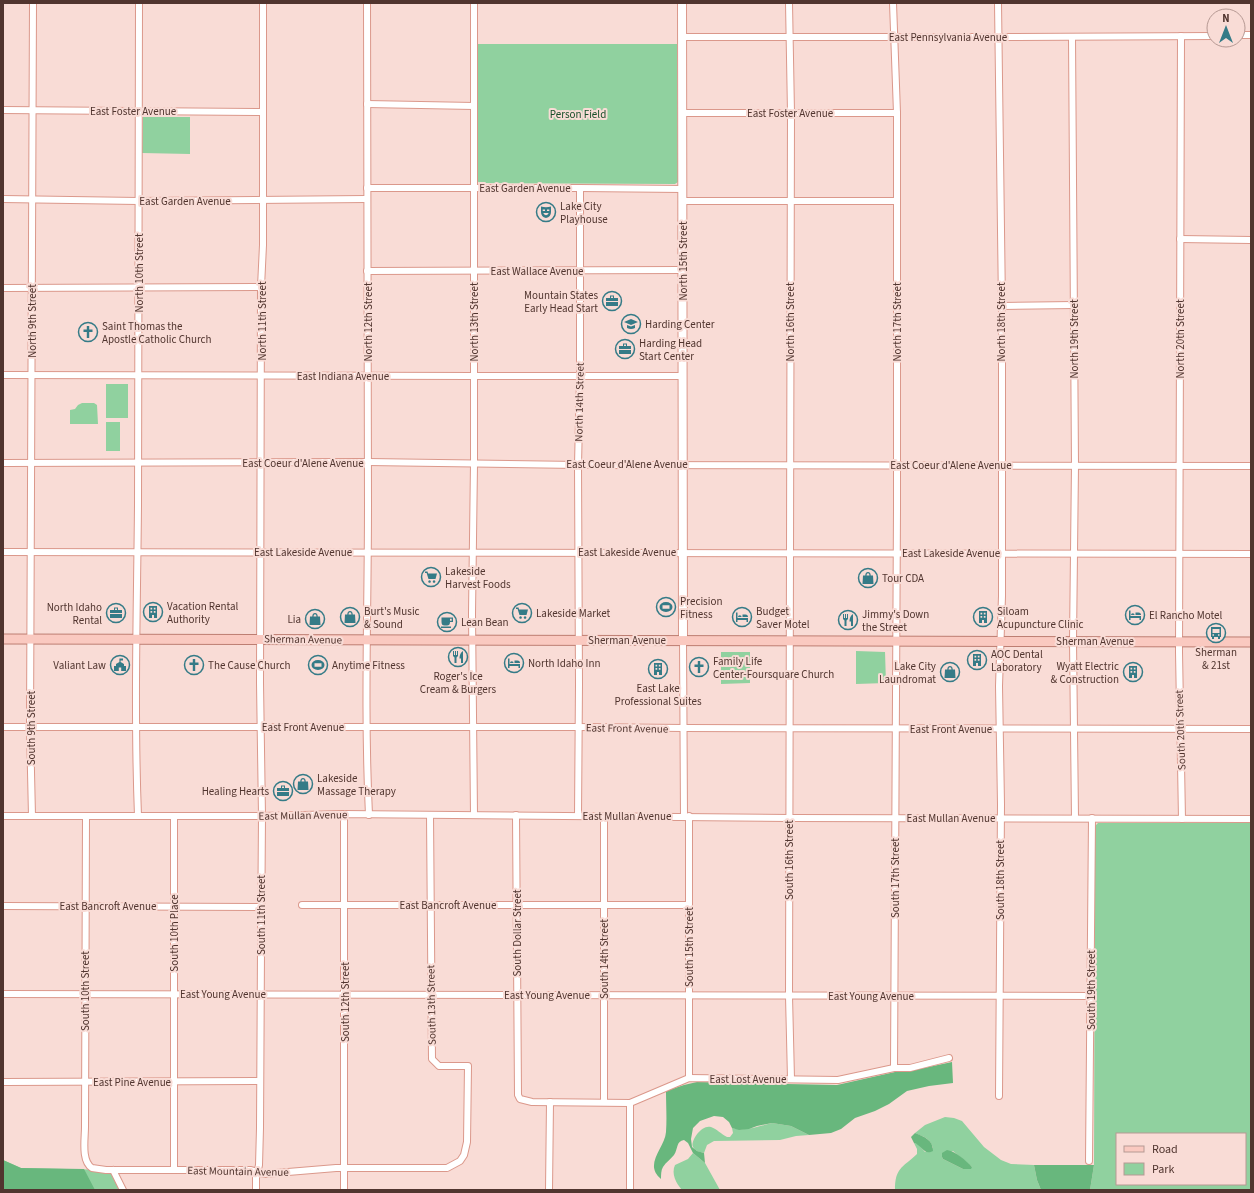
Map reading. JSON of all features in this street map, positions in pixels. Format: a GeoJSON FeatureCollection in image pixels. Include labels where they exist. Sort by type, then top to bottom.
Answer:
{"type":"FeatureCollection","features":[{"type":"Feature","properties":{"kind":"main road","name":"North 15th Street"},"geometry":{"type":"LineString","coordinates":[[682,3],[684,640]]}},
{"type":"Feature","properties":{"kind":"main road","name":"Sherman Avenue"},"geometry":{"type":"LineString","coordinates":[[3,639],[790,641],[1073,640],[1251,642]]}},
{"type":"Feature","properties":{"kind":"street","name":"North 9th Street"},"geometry":{"type":"LineString","coordinates":[[31,639],[31,289],[34,3]]}},
{"type":"Feature","properties":{"kind":"street","name":"North 10th Street"},"geometry":{"type":"LineString","coordinates":[[136,639],[139,375],[139,3]]}},
{"type":"Feature","properties":{"kind":"street","name":"North 11th Street"},"geometry":{"type":"LineString","coordinates":[[260,639],[263,3]]}},
{"type":"Feature","properties":{"kind":"street","name":"North 12th Street"},"geometry":{"type":"LineString","coordinates":[[366,640],[368,462],[367,3]]}},
{"type":"Feature","properties":{"kind":"street","name":"North 13th Street"},"geometry":{"type":"LineString","coordinates":[[472,640],[475,271],[474,3]]}},
{"type":"Feature","properties":{"kind":"street","name":"North 16th Street"},"geometry":{"type":"LineString","coordinates":[[789,3],[791,113],[790,641]]}},
{"type":"Feature","properties":{"kind":"street","name":"North 17th Street"},"geometry":{"type":"LineString","coordinates":[[893,3],[897,113],[896,641]]}},
{"type":"Feature","properties":{"kind":"street","name":"North 18th Street"},"geometry":{"type":"LineString","coordinates":[[998,3],[1002,306],[1002,553],[1000,641]]}},
{"type":"Feature","properties":{"kind":"street","name":"North 20th Street"},"geometry":{"type":"LineString","coordinates":[[1179,642],[1181,36]]}},
{"type":"Feature","properties":{"kind":"street","name":"East Pennsylvania Avenue"},"geometry":{"type":"LineString","coordinates":[[682,37],[1206,36]]}},
{"type":"Feature","properties":{"kind":"street","name":"North 19th Street"},"geometry":{"type":"LineString","coordinates":[[1072,37],[1075,465],[1073,640]]}},
{"type":"Feature","properties":{"kind":"street"},"geometry":{"type":"LineString","coordinates":[[367,104],[474,106]]}},
{"type":"Feature","properties":{"kind":"street","name":"East Foster Avenue"},"geometry":{"type":"LineString","coordinates":[[3,110],[263,112]]}},
{"type":"Feature","properties":{"kind":"street","name":"East Foster Avenue"},"geometry":{"type":"LineString","coordinates":[[682,113],[897,113]]}},
{"type":"Feature","properties":{"kind":"street","name":"East Garden Avenue"},"geometry":{"type":"LineString","coordinates":[[367,188],[683,189]]}},
{"type":"Feature","properties":{"kind":"street","name":"North 14th Street"},"geometry":{"type":"LineString","coordinates":[[578,640],[580,188]]}},
{"type":"Feature","properties":{"kind":"street","name":"East Garden Avenue"},"geometry":{"type":"LineString","coordinates":[[3,199],[138,201],[367,199]]}},
{"type":"Feature","properties":{"kind":"street"},"geometry":{"type":"LineString","coordinates":[[683,201],[897,201]]}},
{"type":"Feature","properties":{"kind":"street"},"geometry":{"type":"LineString","coordinates":[[1180,239],[1251,240]]}},
{"type":"Feature","properties":{"kind":"street","name":"East Wallace Avenue"},"geometry":{"type":"LineString","coordinates":[[368,271],[683,270]]}},
{"type":"Feature","properties":{"kind":"street"},"geometry":{"type":"LineString","coordinates":[[3,288],[261,287]]}},
{"type":"Feature","properties":{"kind":"street"},"geometry":{"type":"LineString","coordinates":[[1002,306],[1074,305]]}},
{"type":"Feature","properties":{"kind":"street","name":"East Indiana Avenue"},"geometry":{"type":"LineString","coordinates":[[3,375],[683,376]]}},
{"type":"Feature","properties":{"kind":"street","name":"East Coeur d'Alene Avenue"},"geometry":{"type":"LineString","coordinates":[[3,463],[368,462],[578,465],[790,464],[1251,466]]}},
{"type":"Feature","properties":{"kind":"street","name":"East Lakeside Avenue"},"geometry":{"type":"LineString","coordinates":[[3,552],[261,551],[1251,554]]}},
{"type":"Feature","properties":{"kind":"street","name":"South 9th Street"},"geometry":{"type":"LineString","coordinates":[[31,639],[30,728],[32,816]]}},
{"type":"Feature","properties":{"kind":"street"},"geometry":{"type":"LineString","coordinates":[[136,639],[138,816]]}},
{"type":"Feature","properties":{"kind":"street","name":"South 11th Street"},"geometry":{"type":"LineString","coordinates":[[256,1190],[259,1165],[261,994],[262,816],[260,639]]}},
{"type":"Feature","properties":{"kind":"street"},"geometry":{"type":"LineString","coordinates":[[366,640],[369,815]]}},
{"type":"Feature","properties":{"kind":"street"},"geometry":{"type":"LineString","coordinates":[[472,640],[474,815]]}},
{"type":"Feature","properties":{"kind":"street"},"geometry":{"type":"LineString","coordinates":[[578,640],[578,816]]}},
{"type":"Feature","properties":{"kind":"street","name":"South 15th Street"},"geometry":{"type":"LineString","coordinates":[[684,640],[684,728],[689,904],[689,1078]]}},
{"type":"Feature","properties":{"kind":"street"},"geometry":{"type":"LineString","coordinates":[[1073,640],[1075,818]]}},
{"type":"Feature","properties":{"kind":"street","name":"South 16th Street"},"geometry":{"type":"LineString","coordinates":[[790,641],[789,996],[791,1079]]}},
{"type":"Feature","properties":{"kind":"street","name":"South 17th Street"},"geometry":{"type":"LineString","coordinates":[[894,1068],[896,641]]}},
{"type":"Feature","properties":{"kind":"street","name":"South 18th Street"},"geometry":{"type":"LineString","coordinates":[[999,1096],[1000,641]]}},
{"type":"Feature","properties":{"kind":"street","name":"South 20th Street"},"geometry":{"type":"LineString","coordinates":[[1179,642],[1182,819]]}},
{"type":"Feature","properties":{"kind":"street","name":"East Front Avenue"},"geometry":{"type":"LineString","coordinates":[[3,728],[136,726],[260,728],[578,727],[1251,729]]}},
{"type":"Feature","properties":{"kind":"street","name":"East Mullan Avenue"},"geometry":{"type":"LineString","coordinates":[[3,816],[262,816],[344,814],[790,818],[1251,819]]}},
{"type":"Feature","properties":{"kind":"street","name":"South 12th Street"},"geometry":{"type":"LineString","coordinates":[[344,814],[344,1190]]}},
{"type":"Feature","properties":{"kind":"street","name":"South 13th Street"},"geometry":{"type":"LineString","coordinates":[[430,815],[432,1059],[439,1066],[468,1066],[467,1142],[464,1155],[460,1161]]}},
{"type":"Feature","properties":{"kind":"street","name":"South Dollar Street"},"geometry":{"type":"LineString","coordinates":[[516,815],[518,1095],[521,1100],[550,1102]]}},
{"type":"Feature","properties":{"kind":"street","name":"South 10th Street"},"geometry":{"type":"LineString","coordinates":[[86,816],[85,1157],[88,1166]]}},
{"type":"Feature","properties":{"kind":"street","name":"South 10th Place"},"geometry":{"type":"LineString","coordinates":[[174,816],[174,1170]]}},
{"type":"Feature","properties":{"kind":"street","name":"South 14th Street"},"geometry":{"type":"LineString","coordinates":[[604,816],[604,1102]]}},
{"type":"Feature","properties":{"kind":"street","name":"South 19th Street"},"geometry":{"type":"LineString","coordinates":[[1089,1161],[1092,818]]}},
{"type":"Feature","properties":{"kind":"street","name":"East Bancroft Avenue"},"geometry":{"type":"LineString","coordinates":[[302,905],[689,904]]}},
{"type":"Feature","properties":{"kind":"street","name":"East Bancroft Avenue"},"geometry":{"type":"LineString","coordinates":[[3,906],[261,907]]}},
{"type":"Feature","properties":{"kind":"street","name":"East Young Avenue"},"geometry":{"type":"LineString","coordinates":[[3,994],[1091,996]]}},
{"type":"Feature","properties":{"kind":"street","name":"East Lost Avenue"},"geometry":{"type":"LineString","coordinates":[[550,1102],[630,1103],[689,1078],[838,1080],[894,1068],[910,1068],[949,1058]]}},
{"type":"Feature","properties":{"kind":"street","name":"East Pine Avenue"},"geometry":{"type":"LineString","coordinates":[[3,1082],[260,1081]]}},
{"type":"Feature","properties":{"kind":"street"},"geometry":{"type":"LineString","coordinates":[[549,1190],[550,1102]]}},
{"type":"Feature","properties":{"kind":"street"},"geometry":{"type":"LineString","coordinates":[[630,1103],[630,1190]]}},
{"type":"Feature","properties":{"kind":"street","name":"East Mountain Avenue"},"geometry":{"type":"LineString","coordinates":[[88,1166],[95,1169],[113,1170],[251,1170],[264,1174],[344,1168],[447,1168],[460,1161]]}},
{"type":"Feature","properties":{"kind":"street"},"geometry":{"type":"LineString","coordinates":[[113,1170],[123,1190]]}},
{"type":"Feature","properties":{"kind":"green space","name":"Person Field"},"geometry":{"type":"Polygon","coordinates":[[[478,44],[677,44],[678,182],[675,184],[480,183],[477,181],[478,44]]]}},
{"type":"Feature","properties":{"kind":"green space"},"geometry":{"type":"Polygon","coordinates":[[[143,117],[190,117],[190,154],[142,153],[143,117]]]}},
{"type":"Feature","properties":{"kind":"green space"},"geometry":{"type":"Polygon","coordinates":[[[106,384],[128,384],[128,418],[106,418],[106,384]]]}},
{"type":"Feature","properties":{"kind":"green space"},"geometry":{"type":"Polygon","coordinates":[[[82,403],[94,403],[97,405],[98,424],[70,424],[70,410],[75,409],[82,403]]]}},
{"type":"Feature","properties":{"kind":"green space"},"geometry":{"type":"Polygon","coordinates":[[[106,422],[120,422],[120,451],[106,451],[106,422]]]}},
{"type":"Feature","properties":{"kind":"green space"},"geometry":{"type":"Polygon","coordinates":[[[856,651],[885,652],[886,683],[856,684],[856,651]]]}},
{"type":"Feature","properties":{"kind":"green space"},"geometry":{"type":"Polygon","coordinates":[[[721,652],[750,652],[750,683],[721,684],[721,652]]]}},
{"type":"Feature","properties":{"kind":"green space"},"geometry":{"type":"Polygon","coordinates":[[[1098,823],[1251,823],[1251,1190],[1090,1190],[1094,1165],[1095,826],[1098,823]]]}},
{"type":"Feature","properties":{"kind":"green space"},"geometry":{"type":"Polygon","coordinates":[[[952,1062],[953,1083],[907,1091],[889,1104],[855,1118],[841,1129],[831,1133],[809,1135],[791,1126],[772,1123],[739,1130],[732,1128],[729,1122],[723,1117],[714,1116],[700,1121],[693,1128],[691,1139],[692,1147],[697,1151],[704,1153],[705,1163],[693,1153],[688,1143],[684,1140],[680,1142],[674,1155],[663,1167],[661,1171],[661,1179],[654,1168],[656,1156],[665,1138],[666,1132],[666,1091],[697,1082],[837,1085],[895,1072],[910,1071],[952,1062]]]}},
{"type":"Feature","properties":{"kind":"green space"},"geometry":{"type":"Polygon","coordinates":[[[945,1117],[962,1121],[984,1147],[1001,1160],[1011,1164],[1034,1165],[1041,1190],[895,1190],[896,1177],[900,1169],[917,1154],[917,1149],[914,1143],[918,1144],[925,1152],[933,1148],[928,1140],[915,1133],[925,1125],[945,1117]],[[953,1151],[942,1157],[943,1159],[963,1169],[972,1167],[953,1151]]]}},
{"type":"Feature","properties":{"kind":"green space"},"geometry":{"type":"Polygon","coordinates":[[[772,1123],[791,1126],[809,1135],[796,1136],[780,1140],[714,1141],[707,1145],[704,1153],[693,1147],[693,1141],[697,1134],[707,1127],[711,1127],[727,1137],[730,1137],[733,1133],[732,1128],[747,1129],[772,1123]]]}},
{"type":"Feature","properties":{"kind":"green space"},"geometry":{"type":"Polygon","coordinates":[[[915,1133],[925,1138],[932,1144],[933,1151],[927,1152],[914,1143],[911,1137],[915,1133]]]}},
{"type":"Feature","properties":{"kind":"green space"},"geometry":{"type":"Polygon","coordinates":[[[947,1150],[961,1157],[972,1167],[971,1169],[963,1169],[943,1159],[942,1153],[947,1150]]]}},
{"type":"Feature","properties":{"kind":"green space"},"geometry":{"type":"Polygon","coordinates":[[[693,1153],[705,1163],[720,1190],[682,1190],[676,1181],[674,1168],[675,1165],[688,1159],[693,1153]]]}},
{"type":"Feature","properties":{"kind":"green space"},"geometry":{"type":"Polygon","coordinates":[[[3,1160],[21,1168],[113,1170],[123,1190],[3,1190],[3,1160]]]}},
{"type":"Feature","properties":{"kind":"green space"},"geometry":{"type":"Polygon","coordinates":[[[3,1160],[21,1168],[84,1169],[95,1190],[3,1190],[3,1160]]]}},
{"type":"Feature","properties":{"kind":"green space"},"geometry":{"type":"Polygon","coordinates":[[[1034,1165],[1094,1165],[1090,1190],[1041,1190],[1034,1165]]]}},
{"type":"Feature","properties":{"kind":"place","name":"Lake City Playhouse"},"geometry":{"type":"Point","coordinates":[546,212]}},
{"type":"Feature","properties":{"kind":"place","name":"Mountain States Early Head Start"},"geometry":{"type":"Point","coordinates":[612,301]}},
{"type":"Feature","properties":{"kind":"place","name":"Harding Center"},"geometry":{"type":"Point","coordinates":[631,324]}},
{"type":"Feature","properties":{"kind":"place","name":"Saint Thomas the Apostle Catholic Church"},"geometry":{"type":"Point","coordinates":[88,332]}},
{"type":"Feature","properties":{"kind":"place","name":"Harding Head Start Center"},"geometry":{"type":"Point","coordinates":[625,349]}},
{"type":"Feature","properties":{"kind":"place","name":"Lakeside Harvest Foods"},"geometry":{"type":"Point","coordinates":[431,577]}},
{"type":"Feature","properties":{"kind":"place","name":"Tour CDA"},"geometry":{"type":"Point","coordinates":[868,578]}},
{"type":"Feature","properties":{"kind":"place","name":"Precision Fitness"},"geometry":{"type":"Point","coordinates":[666,607]}},
{"type":"Feature","properties":{"kind":"place","name":"Vacation Rental Authority"},"geometry":{"type":"Point","coordinates":[153,612]}},
{"type":"Feature","properties":{"kind":"place","name":"North Idaho Rental"},"geometry":{"type":"Point","coordinates":[116,613]}},
{"type":"Feature","properties":{"kind":"place","name":"Lakeside Market"},"geometry":{"type":"Point","coordinates":[522,613]}},
{"type":"Feature","properties":{"kind":"place","name":"El Rancho Motel"},"geometry":{"type":"Point","coordinates":[1135,615]}},
{"type":"Feature","properties":{"kind":"place","name":"Burt's Music & Sound"},"geometry":{"type":"Point","coordinates":[350,617]}},
{"type":"Feature","properties":{"kind":"place","name":"Budget Saver Motel"},"geometry":{"type":"Point","coordinates":[742,617]}},
{"type":"Feature","properties":{"kind":"place","name":"Siloam Acupuncture Clinic"},"geometry":{"type":"Point","coordinates":[983,617]}},
{"type":"Feature","properties":{"kind":"place","name":"Lia"},"geometry":{"type":"Point","coordinates":[315,619]}},
{"type":"Feature","properties":{"kind":"place","name":"Jimmy's Down the Street"},"geometry":{"type":"Point","coordinates":[848,620]}},
{"type":"Feature","properties":{"kind":"place","name":"Lean Bean"},"geometry":{"type":"Point","coordinates":[447,622]}},
{"type":"Feature","properties":{"kind":"place","name":"Sherman & 21st"},"geometry":{"type":"Point","coordinates":[1216,633]}},
{"type":"Feature","properties":{"kind":"place","name":"Roger's Ice Cream & Burgers"},"geometry":{"type":"Point","coordinates":[458,657]}},
{"type":"Feature","properties":{"kind":"place","name":"AOC Dental Laboratory"},"geometry":{"type":"Point","coordinates":[977,660]}},
{"type":"Feature","properties":{"kind":"place","name":"North Idaho Inn"},"geometry":{"type":"Point","coordinates":[514,663]}},
{"type":"Feature","properties":{"kind":"place","name":"Valiant Law"},"geometry":{"type":"Point","coordinates":[120,665]}},
{"type":"Feature","properties":{"kind":"place","name":"The Cause Church"},"geometry":{"type":"Point","coordinates":[194,665]}},
{"type":"Feature","properties":{"kind":"place","name":"Anytime Fitness"},"geometry":{"type":"Point","coordinates":[318,665]}},
{"type":"Feature","properties":{"kind":"place","name":"Family Life Center-Foursquare Church"},"geometry":{"type":"Point","coordinates":[699,667]}},
{"type":"Feature","properties":{"kind":"place","name":"East Lake Professional Suites"},"geometry":{"type":"Point","coordinates":[658,669]}},
{"type":"Feature","properties":{"kind":"place","name":"Lake City Laundromat"},"geometry":{"type":"Point","coordinates":[950,672]}},
{"type":"Feature","properties":{"kind":"place","name":"Wyatt Electric & Construction"},"geometry":{"type":"Point","coordinates":[1133,672]}},
{"type":"Feature","properties":{"kind":"place","name":"Lakeside Massage Therapy"},"geometry":{"type":"Point","coordinates":[303,784]}},
{"type":"Feature","properties":{"kind":"place","name":"Healing Hearts"},"geometry":{"type":"Point","coordinates":[283,791]}}]}
